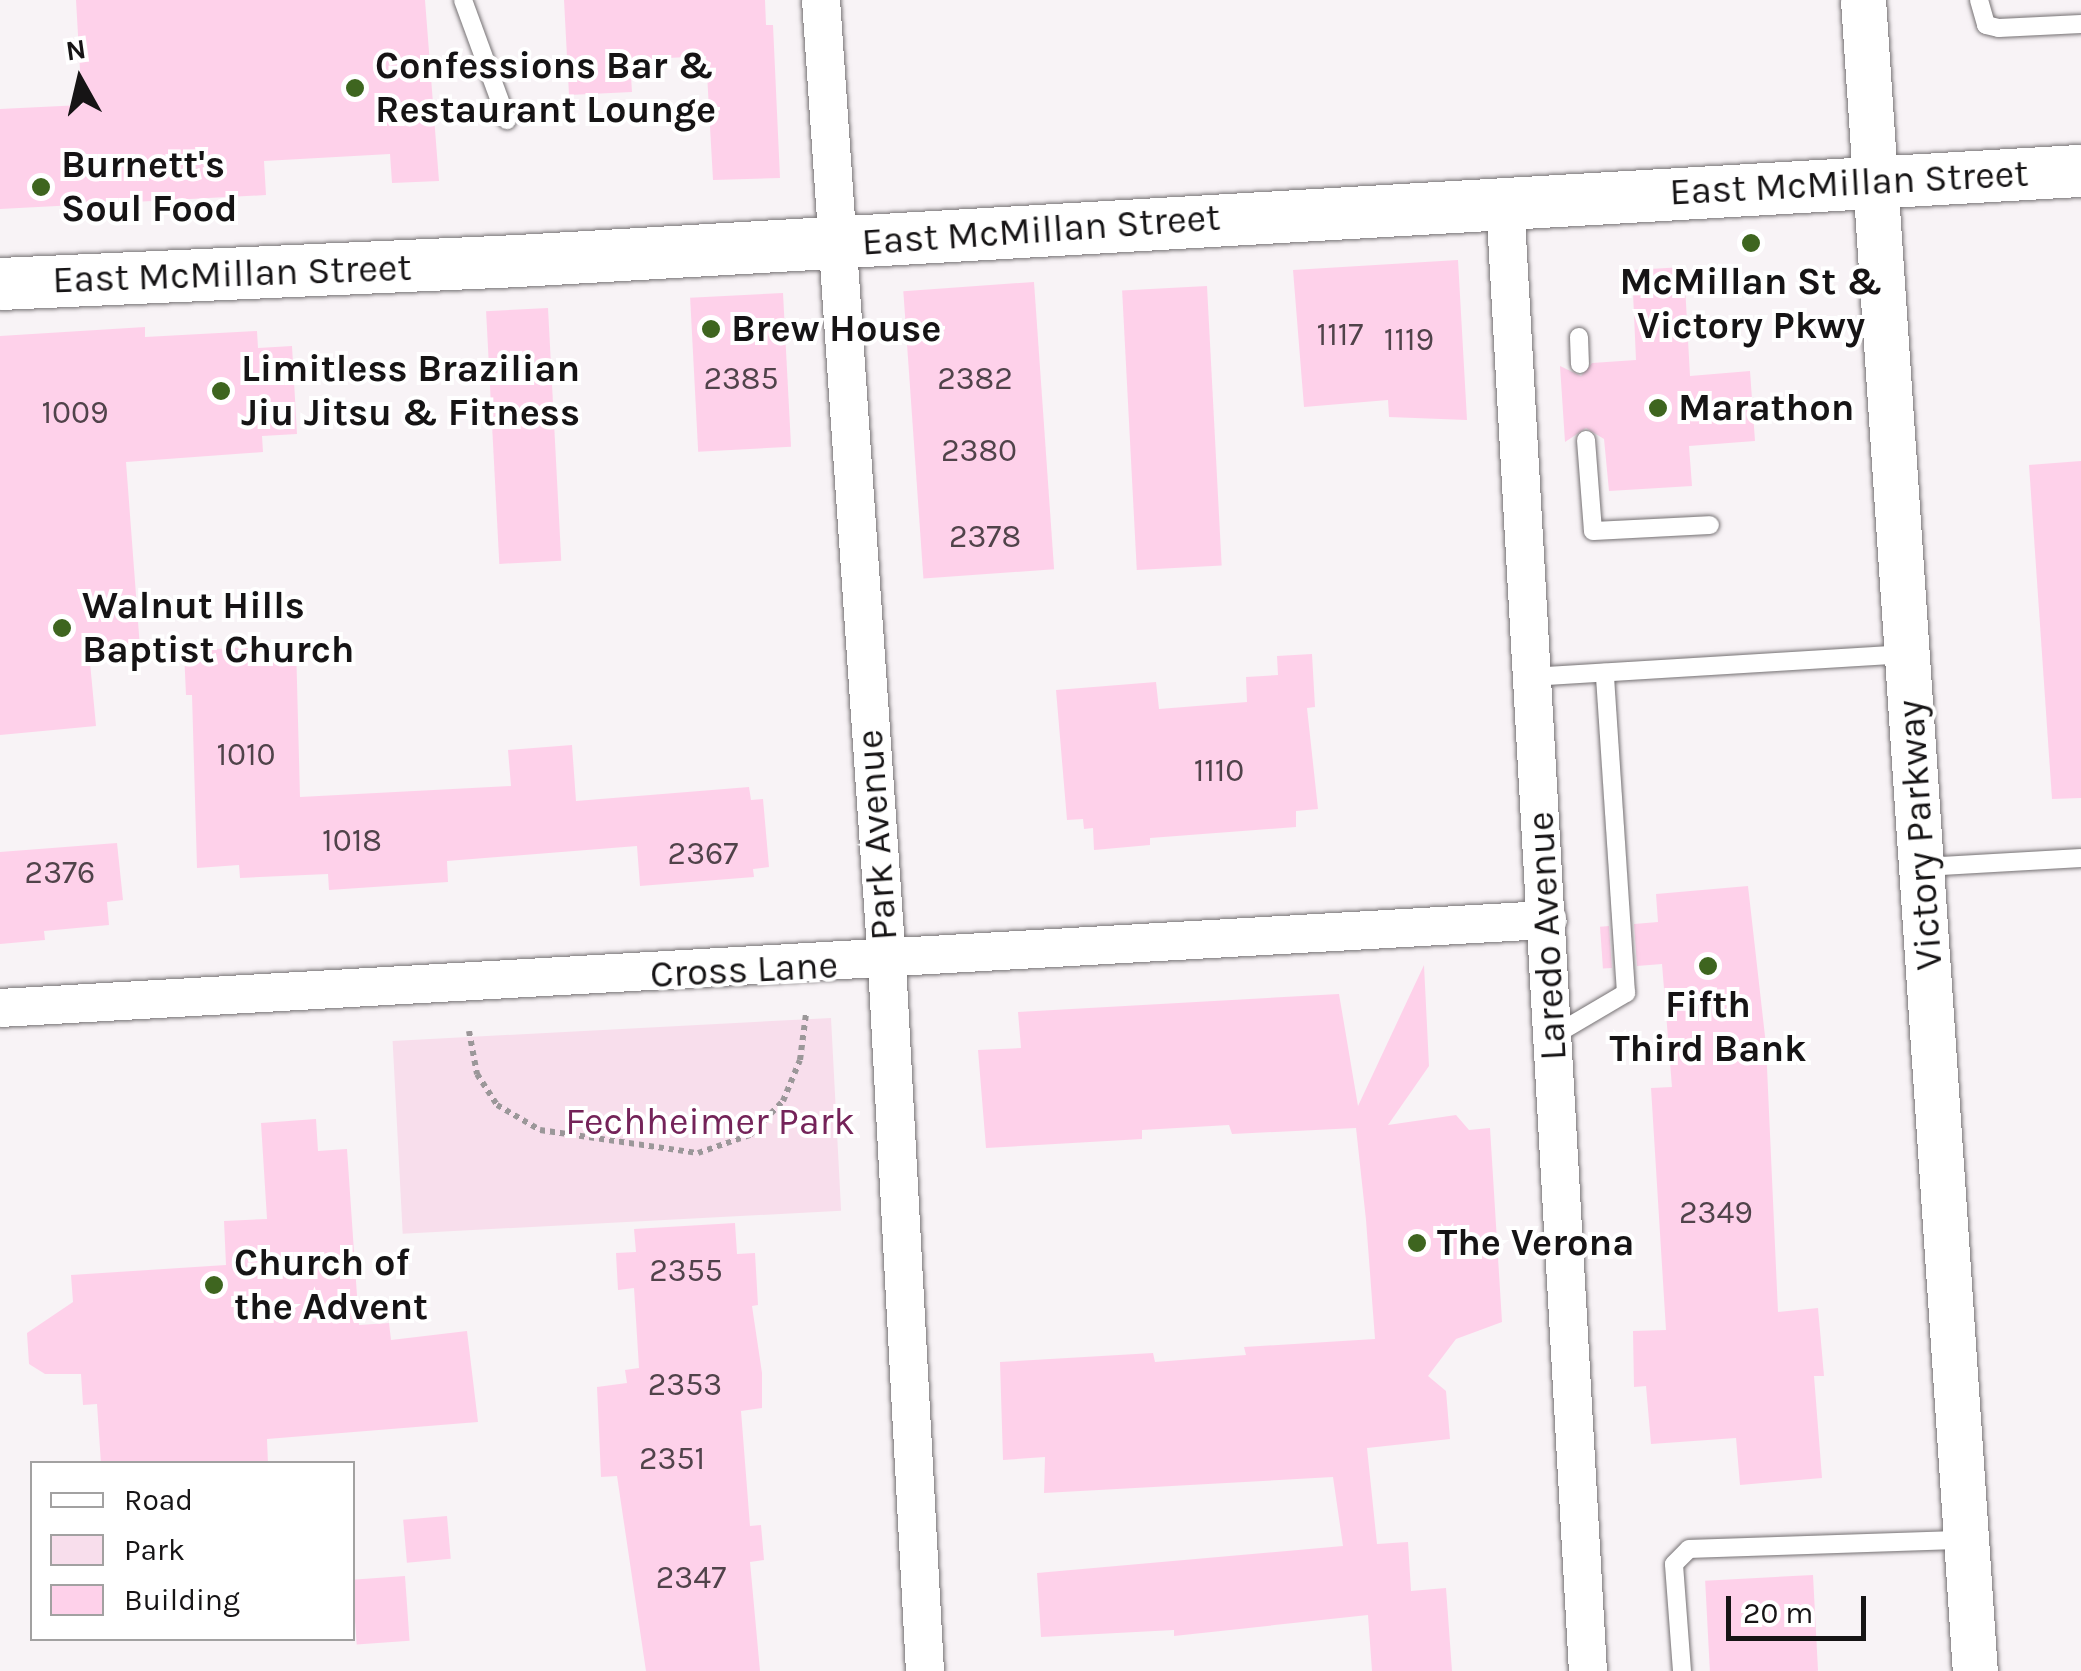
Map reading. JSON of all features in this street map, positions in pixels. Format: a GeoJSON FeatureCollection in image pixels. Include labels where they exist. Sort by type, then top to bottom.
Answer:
{"type":"FeatureCollection","features":[{"type":"Feature","properties":{"kind":"main road","name":"East McMillan Street"},"geometry":{"type":"LineString","coordinates":[[0,284],[838,243],[1505,201],[2081,171]]}},
{"type":"Feature","properties":{"kind":"street","name":"Park Avenue"},"geometry":{"type":"LineString","coordinates":[[821,0],[886,962],[926,1671]]}},
{"type":"Feature","properties":{"kind":"street","name":"Victory Parkway"},"geometry":{"type":"LineString","coordinates":[[1863,0],[1975,1671]]}},
{"type":"Feature","properties":{"kind":"street","name":"Laredo Avenue"},"geometry":{"type":"LineString","coordinates":[[1505,201],[1588,1671]]}},
{"type":"Feature","properties":{"kind":"street","name":"Cross Lane"},"geometry":{"type":"LineString","coordinates":[[0,1008],[886,962],[1547,920]]}},
{"type":"Feature","properties":{"kind":"lane"},"geometry":{"type":"LineString","coordinates":[[463,0],[507,120]]}},
{"type":"Feature","properties":{"kind":"lane"},"geometry":{"type":"LineString","coordinates":[[1980,0],[1986,24],[1999,28],[2081,24]]}},
{"type":"Feature","properties":{"kind":"lane"},"geometry":{"type":"LineString","coordinates":[[1578,337],[1580,364]]}},
{"type":"Feature","properties":{"kind":"lane"},"geometry":{"type":"LineString","coordinates":[[1586,440],[1593,531],[1710,525]]}},
{"type":"Feature","properties":{"kind":"lane"},"geometry":{"type":"LineString","coordinates":[[1532,677],[1907,654]]}},
{"type":"Feature","properties":{"kind":"lane"},"geometry":{"type":"LineString","coordinates":[[1553,1036],[1626,993],[1605,673]]}},
{"type":"Feature","properties":{"kind":"lane"},"geometry":{"type":"LineString","coordinates":[[1924,868],[2081,858]]}},
{"type":"Feature","properties":{"kind":"lane"},"geometry":{"type":"LineString","coordinates":[[1682,1671],[1674,1564],[1689,1549],[1969,1540]]}},
{"type":"Feature","properties":{"kind":"path"},"geometry":{"type":"LineString","coordinates":[[470,1031],[477,1074],[498,1104],[540,1130],[698,1153],[750,1135],[783,1101],[800,1060],[806,1014]]}},
{"type":"Feature","properties":{"kind":"green space","name":"Fechheimer Park"},"geometry":{"type":"Polygon","coordinates":[[[831,1018],[841,1211],[403,1234],[393,1041],[831,1018]]]}},
{"type":"Feature","properties":{"kind":"building"},"geometry":{"type":"Polygon","coordinates":[[[76,0],[425,0],[439,181],[392,183],[390,154],[264,161],[266,195],[0,209],[0,109],[82,105],[76,0]]]}},
{"type":"Feature","properties":{"kind":"building"},"geometry":{"type":"Polygon","coordinates":[[[564,0],[765,0],[766,25],[773,25],[780,178],[713,180],[706,56],[630,60],[632,92],[569,95],[564,0]]]}},
{"type":"Feature","properties":{"kind":"building"},"geometry":{"type":"Polygon","coordinates":[[[1458,260],[1467,420],[1389,417],[1388,400],[1304,407],[1293,270],[1458,260]]]}},
{"type":"Feature","properties":{"kind":"building","name":"Marathon"},"geometry":{"type":"Polygon","coordinates":[[[1684,267],[1690,376],[1750,371],[1755,441],[1689,446],[1692,486],[1609,491],[1604,439],[1586,428],[1565,442],[1560,366],[1581,376],[1592,363],[1636,360],[1632,270],[1684,267]]]}},
{"type":"Feature","properties":{"kind":"building"},"geometry":{"type":"Polygon","coordinates":[[[1034,282],[1054,569],[923,578],[903,291],[1034,282]]]}},
{"type":"Feature","properties":{"kind":"building"},"geometry":{"type":"Polygon","coordinates":[[[1207,286],[1222,566],[1137,570],[1122,290],[1207,286]]]}},
{"type":"Feature","properties":{"kind":"building"},"geometry":{"type":"Polygon","coordinates":[[[783,293],[791,447],[698,452],[690,298],[783,293]]]}},
{"type":"Feature","properties":{"kind":"building"},"geometry":{"type":"Polygon","coordinates":[[[548,308],[561,561],[499,564],[486,311],[548,308]]]}},
{"type":"Feature","properties":{"kind":"building"},"geometry":{"type":"Polygon","coordinates":[[[145,327],[145,337],[257,331],[258,348],[292,346],[297,434],[262,436],[263,452],[126,462],[140,648],[89,652],[96,726],[0,735],[0,336],[145,327]]]}},
{"type":"Feature","properties":{"kind":"building"},"geometry":{"type":"Polygon","coordinates":[[[2081,461],[2081,798],[2052,799],[2029,465],[2081,461]]]}},
{"type":"Feature","properties":{"kind":"building"},"geometry":{"type":"Polygon","coordinates":[[[296,644],[300,797],[511,786],[508,750],[572,745],[576,801],[749,787],[751,800],[763,799],[769,867],[753,869],[754,877],[640,886],[637,846],[447,861],[448,882],[329,890],[328,874],[240,878],[239,865],[197,868],[192,695],[186,695],[184,651],[296,644]]]}},
{"type":"Feature","properties":{"kind":"building"},"geometry":{"type":"Polygon","coordinates":[[[1312,654],[1315,707],[1307,708],[1318,809],[1296,811],[1296,827],[1150,838],[1150,845],[1094,850],[1093,828],[1084,829],[1083,819],[1067,820],[1056,690],[1156,682],[1159,709],[1247,702],[1246,677],[1278,675],[1277,656],[1312,654]]]}},
{"type":"Feature","properties":{"kind":"building"},"geometry":{"type":"Polygon","coordinates":[[[117,843],[123,900],[107,902],[109,925],[44,931],[45,940],[0,944],[0,852],[117,843]]]}},
{"type":"Feature","properties":{"kind":"building"},"geometry":{"type":"Polygon","coordinates":[[[1748,886],[1766,1045],[1778,1312],[1818,1308],[1824,1376],[1814,1376],[1822,1478],[1740,1485],[1736,1438],[1651,1444],[1646,1386],[1634,1387],[1633,1331],[1666,1330],[1651,1088],[1672,1087],[1662,964],[1637,966],[1634,924],[1658,922],[1656,894],[1748,886]]]}},
{"type":"Feature","properties":{"kind":"building"},"geometry":{"type":"Polygon","coordinates":[[[1609,926],[1612,968],[1603,969],[1600,927],[1609,926]]]}},
{"type":"Feature","properties":{"kind":"building","name":"The Verona"},"geometry":{"type":"Polygon","coordinates":[[[1424,965],[1429,1066],[1388,1125],[1456,1115],[1469,1130],[1490,1128],[1502,1322],[1456,1339],[1428,1376],[1446,1391],[1450,1439],[1367,1448],[1377,1544],[1408,1542],[1411,1591],[1446,1588],[1452,1671],[1372,1671],[1368,1615],[1174,1636],[1174,1630],[1041,1637],[1037,1573],[1343,1546],[1333,1477],[1044,1493],[1045,1457],[1003,1460],[1000,1362],[1153,1353],[1155,1362],[1246,1355],[1244,1347],[1375,1339],[1366,1220],[1356,1128],[1232,1134],[1229,1125],[1142,1130],[1142,1139],[986,1148],[978,1050],[1021,1048],[1018,1012],[1339,994],[1358,1106],[1424,965]]]}},
{"type":"Feature","properties":{"kind":"building","name":"Church of the Advent"},"geometry":{"type":"Polygon","coordinates":[[[316,1119],[318,1151],[347,1149],[359,1325],[389,1323],[391,1340],[467,1331],[478,1422],[267,1439],[268,1461],[101,1461],[97,1404],[83,1405],[81,1374],[45,1374],[29,1364],[27,1333],[73,1302],[71,1275],[226,1265],[224,1221],[267,1219],[261,1123],[316,1119]]]}},
{"type":"Feature","properties":{"kind":"building"},"geometry":{"type":"Polygon","coordinates":[[[735,1223],[737,1254],[755,1253],[758,1305],[752,1306],[762,1373],[762,1408],[741,1411],[750,1526],[761,1525],[764,1560],[750,1562],[760,1671],[646,1671],[617,1476],[601,1477],[597,1387],[627,1383],[625,1370],[639,1368],[634,1288],[618,1290],[616,1253],[636,1252],[634,1229],[735,1223]]]}},
{"type":"Feature","properties":{"kind":"building"},"geometry":{"type":"Polygon","coordinates":[[[447,1516],[451,1559],[407,1563],[403,1520],[447,1516]]]}},
{"type":"Feature","properties":{"kind":"building"},"geometry":{"type":"Polygon","coordinates":[[[1813,1575],[1818,1671],[1710,1671],[1705,1581],[1813,1575]]]}},
{"type":"Feature","properties":{"kind":"building"},"geometry":{"type":"Polygon","coordinates":[[[405,1576],[410,1641],[357,1645],[355,1579],[405,1576]]]}},
{"type":"Feature","properties":{"kind":"place","name":"Confessions Bar & Restaurant Lounge"},"geometry":{"type":"Point","coordinates":[355,88]}},
{"type":"Feature","properties":{"kind":"place","name":"Burnett's Soul Food"},"geometry":{"type":"Point","coordinates":[41,187]}},
{"type":"Feature","properties":{"kind":"place","name":"McMillan St & Victory Pkwy"},"geometry":{"type":"Point","coordinates":[1751,243]}},
{"type":"Feature","properties":{"kind":"place","name":"Brew House"},"geometry":{"type":"Point","coordinates":[711,329]}},
{"type":"Feature","properties":{"kind":"place","name":"Limitless Brazilian Jiu Jitsu & Fitness"},"geometry":{"type":"Point","coordinates":[221,391]}},
{"type":"Feature","properties":{"kind":"place","name":"Marathon"},"geometry":{"type":"Point","coordinates":[1658,408]}},
{"type":"Feature","properties":{"kind":"place","name":"Walnut Hills Baptist Church"},"geometry":{"type":"Point","coordinates":[62,628]}},
{"type":"Feature","properties":{"kind":"place","name":"Fifth Third Bank"},"geometry":{"type":"Point","coordinates":[1708,966]}},
{"type":"Feature","properties":{"kind":"place","name":"The Verona"},"geometry":{"type":"Point","coordinates":[1417,1243]}},
{"type":"Feature","properties":{"kind":"place","name":"Church of the Advent"},"geometry":{"type":"Point","coordinates":[214,1285]}}]}
